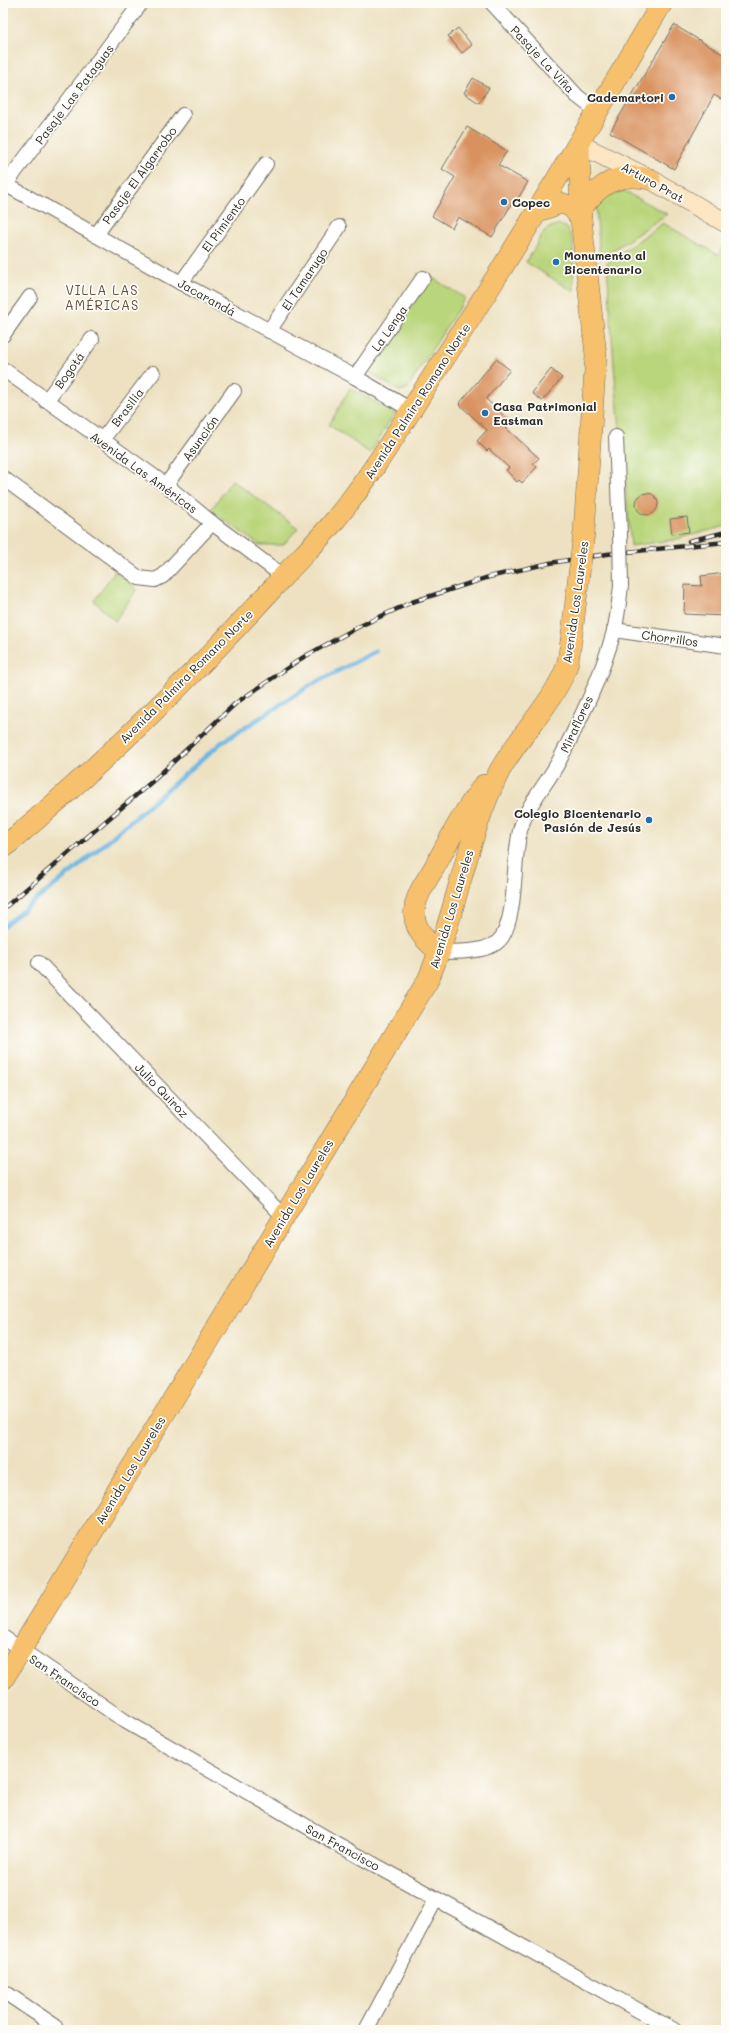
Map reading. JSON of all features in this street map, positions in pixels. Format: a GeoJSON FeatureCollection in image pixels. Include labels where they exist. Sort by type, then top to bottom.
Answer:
{"type":"FeatureCollection","features":[{"type":"Feature","properties":{"kind":"main road","name":"Avenida Palmira Romano Norte"},"geometry":{"type":"LineString","coordinates":[[3,848],[80,782],[210,657],[336,519],[381,459],[497,278],[539,211],[662,3]]}},
{"type":"Feature","properties":{"kind":"main road","name":"Avenida Los Laureles"},"geometry":{"type":"LineString","coordinates":[[3,1679],[425,985],[440,952],[467,855],[500,770],[552,695],[566,670],[571,642],[584,532],[596,355],[581,214],[579,144]]}},
{"type":"Feature","properties":{"kind":"main road"},"geometry":{"type":"LineString","coordinates":[[539,211],[561,203],[572,207],[581,214],[592,194],[604,185],[616,180],[642,177],[650,179]]}},
{"type":"Feature","properties":{"kind":"main road"},"geometry":{"type":"LineString","coordinates":[[440,952],[422,936],[416,924],[415,907],[421,890],[464,816],[483,787],[493,775],[500,770]]}},
{"type":"Feature","properties":{"kind":"street","name":"Pasaje Las Pataguas"},"geometry":{"type":"LineString","coordinates":[[5,184],[141,3]]}},
{"type":"Feature","properties":{"kind":"street","name":"Pasaje La Viña"},"geometry":{"type":"LineString","coordinates":[[492,3],[577,96],[598,112]]}},
{"type":"Feature","properties":{"kind":"street","name":"Pasaje El Algarrobo"},"geometry":{"type":"LineString","coordinates":[[96,235],[183,115]]}},
{"type":"Feature","properties":{"kind":"street","name":"Arturo Prat"},"geometry":{"type":"LineString","coordinates":[[579,144],[650,179],[726,222]]}},
{"type":"Feature","properties":{"kind":"street","name":"El Pimiento"},"geometry":{"type":"LineString","coordinates":[[181,283],[266,164]]}},
{"type":"Feature","properties":{"kind":"street","name":"Jacarandá"},"geometry":{"type":"LineString","coordinates":[[5,184],[181,283],[355,377],[411,410]]}},
{"type":"Feature","properties":{"kind":"street","name":"El Tamarugo"},"geometry":{"type":"LineString","coordinates":[[269,331],[339,227]]}},
{"type":"Feature","properties":{"kind":"street","name":"La Lenga"},"geometry":{"type":"LineString","coordinates":[[355,377],[423,278]]}},
{"type":"Feature","properties":{"kind":"street"},"geometry":{"type":"LineString","coordinates":[[3,335],[30,297]]}},
{"type":"Feature","properties":{"kind":"street","name":"Bogotá"},"geometry":{"type":"LineString","coordinates":[[46,402],[92,339]]}},
{"type":"Feature","properties":{"kind":"street","name":"Avenida Las Américas"},"geometry":{"type":"LineString","coordinates":[[3,369],[46,402],[166,486],[212,523],[283,576]]}},
{"type":"Feature","properties":{"kind":"street","name":"Brasilia"},"geometry":{"type":"LineString","coordinates":[[102,440],[153,373]]}},
{"type":"Feature","properties":{"kind":"street","name":"Asunción"},"geometry":{"type":"LineString","coordinates":[[166,486],[234,391]]}},
{"type":"Feature","properties":{"kind":"street","name":"Miraflores"},"geometry":{"type":"LineString","coordinates":[[440,952],[472,952],[492,944],[502,937],[510,909],[521,827],[526,813],[558,763],[590,695],[614,630],[621,586],[616,437]]}},
{"type":"Feature","properties":{"kind":"street"},"geometry":{"type":"LineString","coordinates":[[3,478],[139,578],[155,580],[163,576],[212,523]]}},
{"type":"Feature","properties":{"kind":"street","name":"Chorrillos"},"geometry":{"type":"LineString","coordinates":[[614,630],[726,646]]}},
{"type":"Feature","properties":{"kind":"street","name":"Julio Quiroz"},"geometry":{"type":"LineString","coordinates":[[39,963],[284,1217]]}},
{"type":"Feature","properties":{"kind":"street","name":"San Francisco"},"geometry":{"type":"LineString","coordinates":[[3,1637],[125,1721],[337,1844],[674,2030]]}},
{"type":"Feature","properties":{"kind":"street"},"geometry":{"type":"LineString","coordinates":[[366,2030],[436,1899]]}},
{"type":"Feature","properties":{"kind":"street"},"geometry":{"type":"LineString","coordinates":[[3,1991],[55,2026]]}},
{"type":"Feature","properties":{"kind":"green space"},"geometry":{"type":"Polygon","coordinates":[[[624,191],[667,214],[600,259],[596,208],[604,195],[624,191]]]}},
{"type":"Feature","properties":{"kind":"green space"},"geometry":{"type":"Polygon","coordinates":[[[663,223],[718,255],[723,246],[726,248],[726,526],[673,540],[631,546],[614,366],[607,263],[663,223]]]}},
{"type":"Feature","properties":{"kind":"green space"},"geometry":{"type":"Polygon","coordinates":[[[558,224],[567,228],[573,241],[574,292],[526,262],[545,230],[558,224]]]}},
{"type":"Feature","properties":{"kind":"green space"},"geometry":{"type":"Polygon","coordinates":[[[431,277],[465,298],[407,389],[399,391],[367,371],[431,277]]]}},
{"type":"Feature","properties":{"kind":"green space"},"geometry":{"type":"Polygon","coordinates":[[[350,388],[395,413],[370,453],[329,425],[350,388]]]}},
{"type":"Feature","properties":{"kind":"green space"},"geometry":{"type":"Polygon","coordinates":[[[232,480],[298,528],[283,545],[259,545],[211,510],[232,480]]]}},
{"type":"Feature","properties":{"kind":"green space"},"geometry":{"type":"Polygon","coordinates":[[[115,571],[137,589],[115,621],[94,601],[115,571]]]}},
{"type":"Feature","properties":{"kind":"building","name":"Cademartori"},"geometry":{"type":"Polygon","coordinates":[[[674,25],[726,56],[726,102],[714,95],[674,169],[610,132],[674,25]]]}},
{"type":"Feature","properties":{"kind":"building"},"geometry":{"type":"Polygon","coordinates":[[[458,28],[472,45],[462,53],[448,36],[458,28]]]}},
{"type":"Feature","properties":{"kind":"building"},"geometry":{"type":"Polygon","coordinates":[[[473,78],[489,88],[479,103],[464,93],[473,78]]]}},
{"type":"Feature","properties":{"kind":"building"},"geometry":{"type":"Polygon","coordinates":[[[467,127],[507,151],[498,165],[528,182],[516,202],[514,200],[492,237],[458,217],[452,228],[432,216],[455,177],[442,169],[467,127]]]}},
{"type":"Feature","properties":{"kind":"building","name":"Casa Patrimonial Eastman"},"geometry":{"type":"Polygon","coordinates":[[[496,359],[510,370],[486,399],[511,422],[506,428],[539,458],[533,464],[537,467],[522,483],[519,480],[517,482],[506,470],[509,468],[489,449],[487,451],[477,441],[487,430],[459,404],[496,359]]]}},
{"type":"Feature","properties":{"kind":"building"},"geometry":{"type":"Polygon","coordinates":[[[551,369],[562,378],[542,401],[532,393],[551,369]]]}},
{"type":"Feature","properties":{"kind":"building"},"geometry":{"type":"Polygon","coordinates":[[[647,493],[655,496],[658,504],[655,512],[647,515],[639,512],[636,504],[639,496],[647,493]]]}},
{"type":"Feature","properties":{"kind":"building"},"geometry":{"type":"Polygon","coordinates":[[[687,517],[689,532],[672,534],[670,519],[687,517]]]}},
{"type":"Feature","properties":{"kind":"building"},"geometry":{"type":"Polygon","coordinates":[[[726,573],[726,616],[684,614],[685,585],[702,586],[701,576],[726,573]]]}},
{"type":"Feature","properties":{"kind":"waterway"},"geometry":{"type":"LineString","coordinates":[[3,926],[74,870],[221,743],[311,685],[376,651]]}},
{"type":"Feature","properties":{"kind":"railway"},"geometry":{"type":"LineString","coordinates":[[689,541],[726,532]]}},
{"type":"Feature","properties":{"kind":"railway"},"geometry":{"type":"LineString","coordinates":[[3,909],[155,779],[236,703],[302,658],[360,626],[412,602],[489,577],[550,563],[607,554],[726,542]]}},
{"type":"Feature","properties":{"kind":"place","name":"Cademartori"},"geometry":{"type":"Point","coordinates":[672,97]}},
{"type":"Feature","properties":{"kind":"place","name":"Copec"},"geometry":{"type":"Point","coordinates":[504,202]}},
{"type":"Feature","properties":{"kind":"place","name":"Monumento al Bicentenario"},"geometry":{"type":"Point","coordinates":[556,262]}},
{"type":"Feature","properties":{"kind":"place","name":"Casa Patrimonial Eastman"},"geometry":{"type":"Point","coordinates":[485,413]}},
{"type":"Feature","properties":{"kind":"place","name":"Colegio Bicentenario Pasión de Jesús"},"geometry":{"type":"Point","coordinates":[649,820]}},
{"type":"Feature","properties":{"kind":"district","name":"VILLA LAS AMÉRICAS"},"geometry":{"type":"Point","coordinates":[102,296]}}]}
